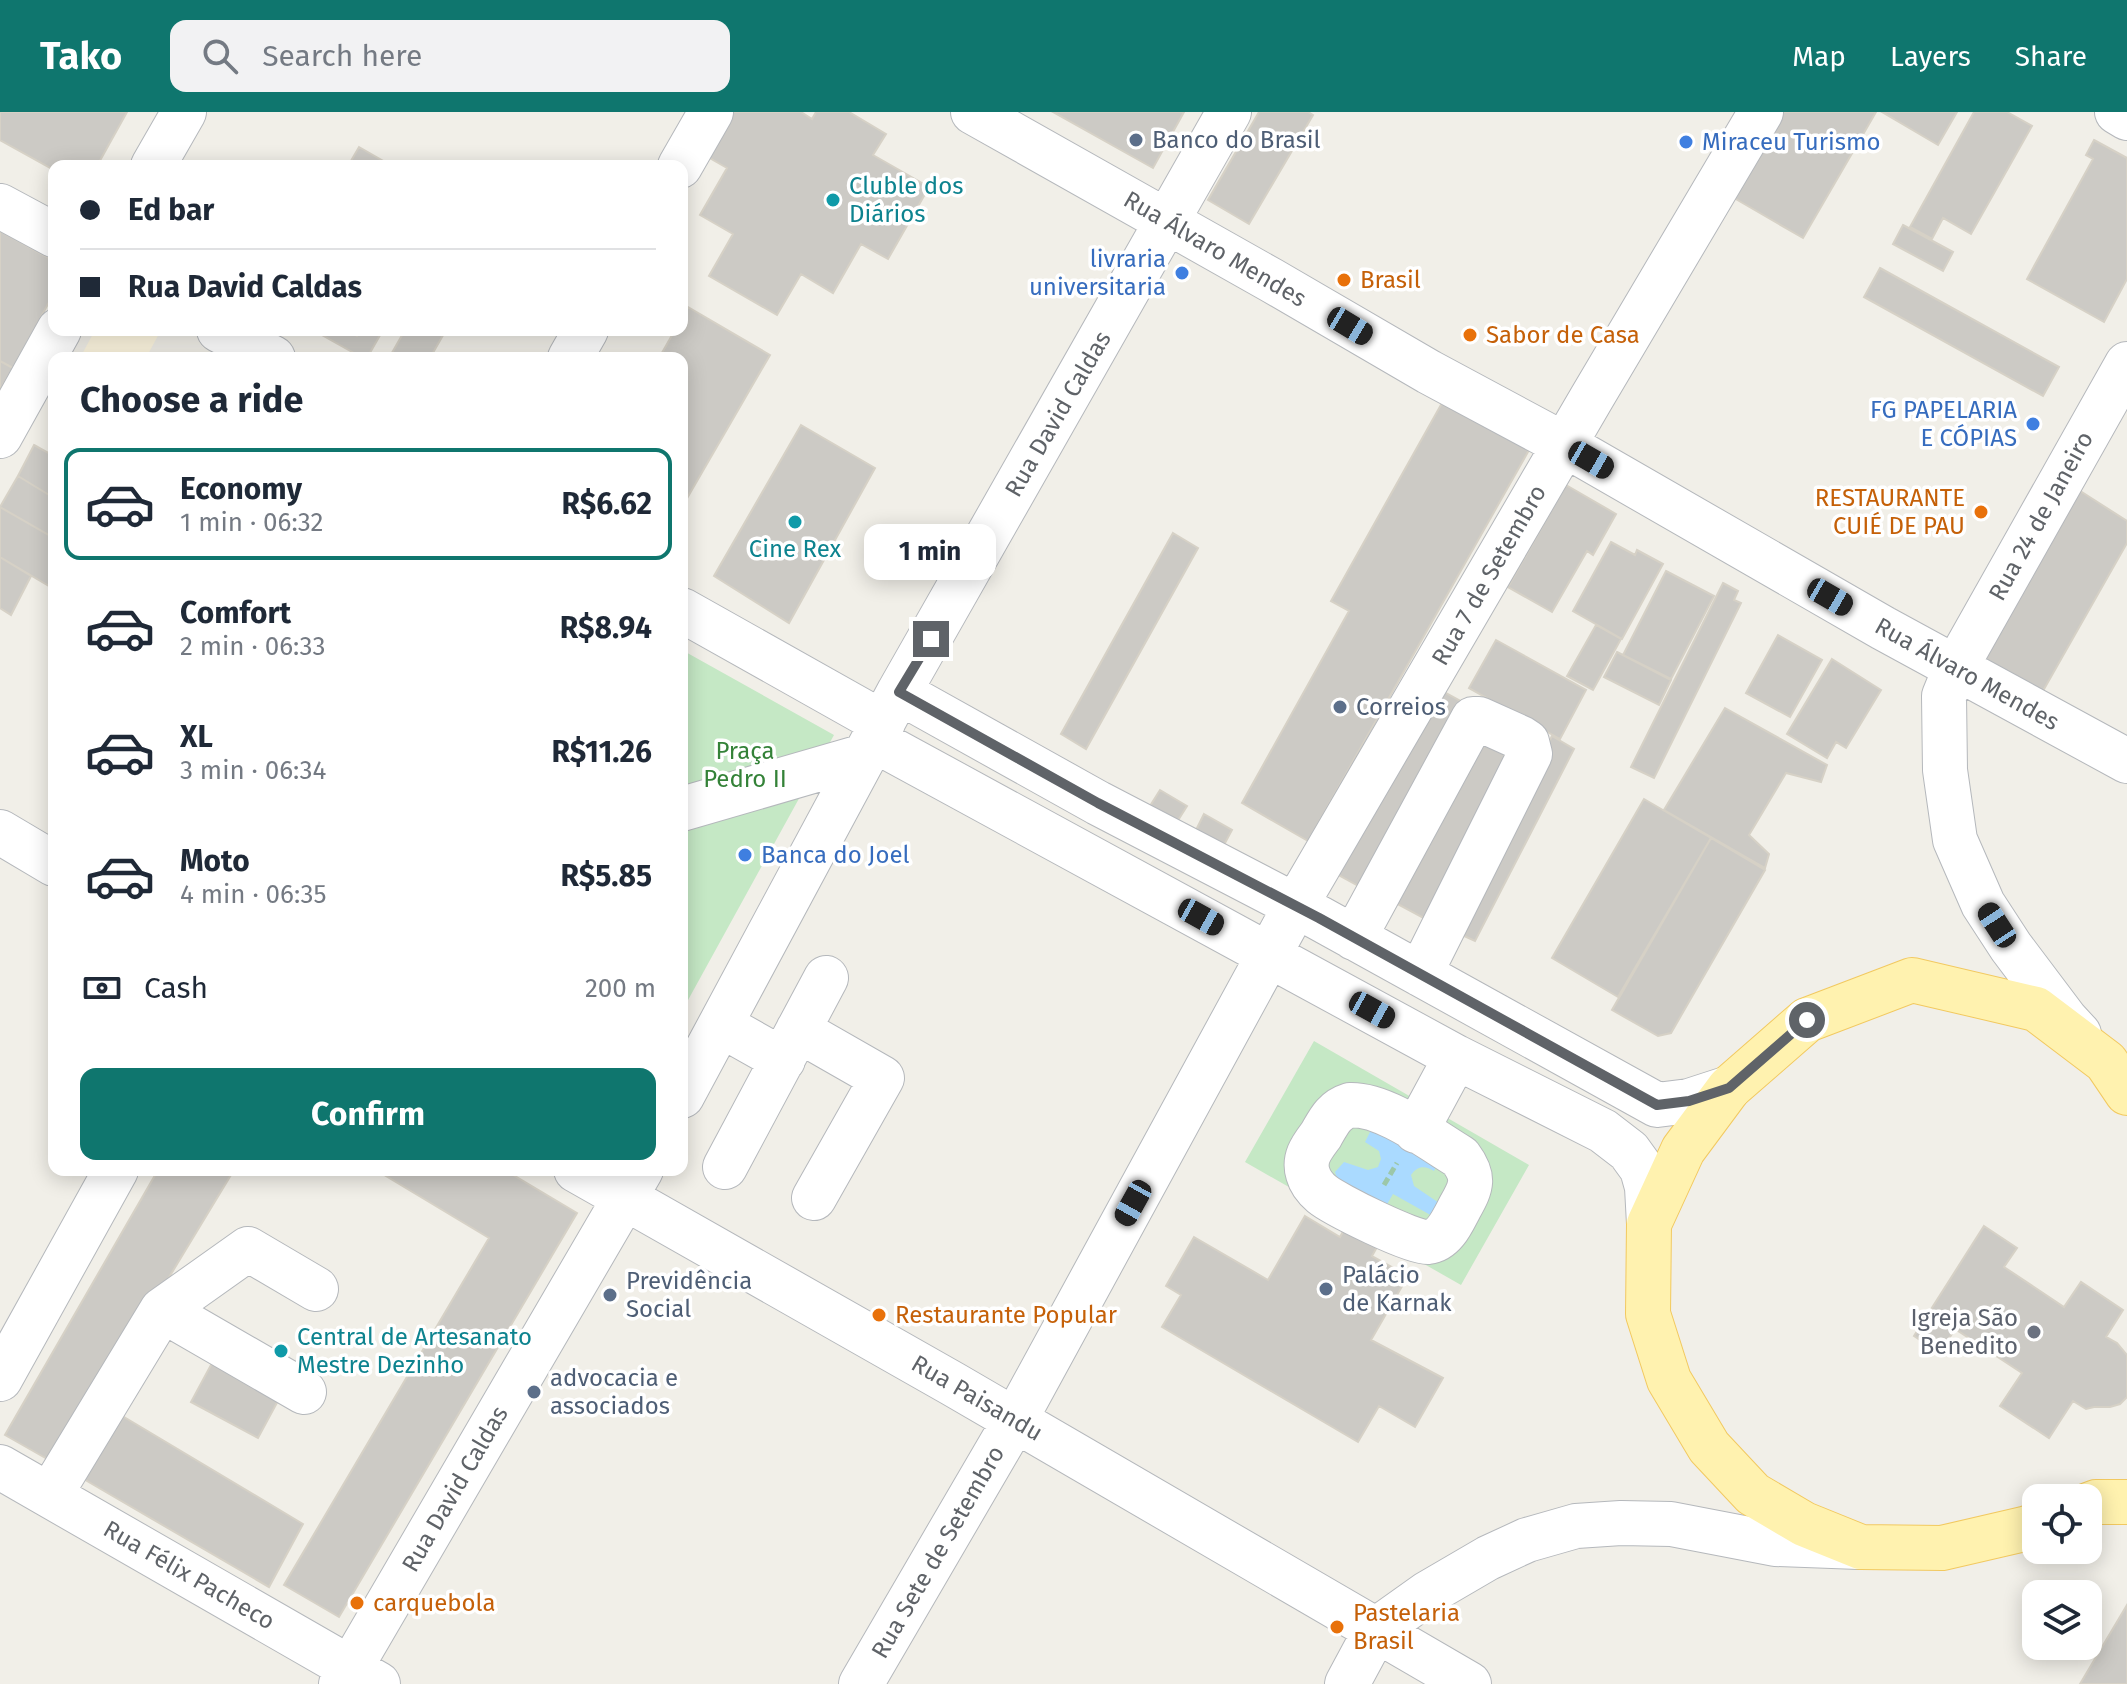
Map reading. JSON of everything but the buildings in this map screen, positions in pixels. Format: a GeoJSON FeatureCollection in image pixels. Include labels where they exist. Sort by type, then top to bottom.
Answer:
{"type":"FeatureCollection","features":[{"type":"Feature","properties":{"kind":"main road"},"geometry":{"type":"LineString","coordinates":[[2022,1528],[1942,1548],[1861,1547],[1804,1524],[1753,1494],[1709,1447],[1669,1380],[1648,1314],[1649,1224],[1683,1150],[1729,1088],[1807,1020],[1912,980],[2036,1009],[2116,1077]]}},
{"type":"Feature","properties":{"kind":"main road"},"geometry":{"type":"LineString","coordinates":[[2102,1502],[2127,1502]]}},
{"type":"Feature","properties":{"kind":"street"},"geometry":{"type":"LineString","coordinates":[[156,160],[184,112]]}},
{"type":"Feature","properties":{"kind":"street"},"geometry":{"type":"LineString","coordinates":[[683,160],[711,112]]}},
{"type":"Feature","properties":{"kind":"street","name":"Rua Álvaro Mendes"},"geometry":{"type":"LineString","coordinates":[[973,112],[1429,372],[1565,445],[1955,669],[2127,761]]}},
{"type":"Feature","properties":{"kind":"street","name":"Rua David Caldas"},"geometry":{"type":"LineString","coordinates":[[688,1085],[880,728],[1229,112]]}},
{"type":"Feature","properties":{"kind":"street","name":"Rua 7 de Setembro"},"geometry":{"type":"LineString","coordinates":[[1015,1420],[1296,905],[1761,112]]}},
{"type":"Feature","properties":{"kind":"street"},"geometry":{"type":"LineString","coordinates":[[2117,112],[2127,118]]}},
{"type":"Feature","properties":{"kind":"street"},"geometry":{"type":"LineString","coordinates":[[0,206],[48,232]]}},
{"type":"Feature","properties":{"kind":"street"},"geometry":{"type":"LineString","coordinates":[[0,436],[56,336]]}},
{"type":"Feature","properties":{"kind":"street"},"geometry":{"type":"LineString","coordinates":[[231,336],[261,352]]}},
{"type":"Feature","properties":{"kind":"street","name":"Rua 24 de Janeiro"},"geometry":{"type":"LineString","coordinates":[[2116,1077],[2066,1020],[1983,904],[1955,840],[1945,770],[1944,696],[1955,669],[2127,364]]}},
{"type":"Feature","properties":{"kind":"street"},"geometry":{"type":"LineString","coordinates":[[688,614],[880,728],[942,777],[1465,1061],[1603,1131],[1629,1151],[1642,1169],[1647,1187],[1649,1224]]}},
{"type":"Feature","properties":{"kind":"street"},"geometry":{"type":"LineString","coordinates":[[1354,938],[1473,719],[1521,738],[1527,742],[1530,754],[1420,974]]}},
{"type":"Feature","properties":{"kind":"street"},"geometry":{"type":"LineString","coordinates":[[688,807],[880,728],[968,729],[1098,803],[1296,905],[1657,1105],[1689,1101],[1729,1088]]}},
{"type":"Feature","properties":{"kind":"street"},"geometry":{"type":"LineString","coordinates":[[942,777],[968,729]]}},
{"type":"Feature","properties":{"kind":"street"},"geometry":{"type":"LineString","coordinates":[[1074,848],[1098,803]]}},
{"type":"Feature","properties":{"kind":"street"},"geometry":{"type":"LineString","coordinates":[[0,832],[48,860]]}},
{"type":"Feature","properties":{"kind":"street"},"geometry":{"type":"LineString","coordinates":[[725,1167],[826,978]]}},
{"type":"Feature","properties":{"kind":"street"},"geometry":{"type":"LineString","coordinates":[[1409,1142],[1465,1061],[1499,1019]]}},
{"type":"Feature","properties":{"kind":"street"},"geometry":{"type":"LineString","coordinates":[[721,1025],[791,1045],[882,1078],[814,1198]]}},
{"type":"Feature","properties":{"kind":"street"},"geometry":{"type":"LineString","coordinates":[[0,1379],[113,1176]]}},
{"type":"Feature","properties":{"kind":"street","name":"Rua Paisandu"},"geometry":{"type":"LineString","coordinates":[[600,1176],[633,1184],[953,1384],[1469,1684]]}},
{"type":"Feature","properties":{"kind":"street","name":"Rua David Caldas"},"geometry":{"type":"LineString","coordinates":[[356,1679],[633,1184]]}},
{"type":"Feature","properties":{"kind":"street"},"geometry":{"type":"LineString","coordinates":[[50,1495],[162,1310],[248,1249],[316,1289]]}},
{"type":"Feature","properties":{"kind":"street"},"geometry":{"type":"LineString","coordinates":[[162,1310],[304,1392]]}},
{"type":"Feature","properties":{"kind":"street","name":"Rua Sete de Setembro"},"geometry":{"type":"LineString","coordinates":[[861,1684],[1015,1420]]}},
{"type":"Feature","properties":{"kind":"street","name":"Rua Félix Pacheco"},"geometry":{"type":"LineString","coordinates":[[0,1467],[356,1679]]}},
{"type":"Feature","properties":{"kind":"street"},"geometry":{"type":"LineString","coordinates":[[1347,1684],[1376,1630],[1428,1593],[1488,1558],[1527,1540],[1576,1526],[1671,1524],[1775,1544],[1861,1547]]}},
{"type":"Feature","properties":{"kind":"path"},"geometry":{"type":"LineString","coordinates":[[1382,1189],[1409,1142]]}},
{"type":"Feature","properties":{"kind":"shaded area"},"geometry":{"type":"Polygon","coordinates":[[[92,336],[158,336],[149,352],[83,352],[92,336]]]}},
{"type":"Feature","properties":{"kind":"green space","name":"Praça Pedro II"},"geometry":{"type":"Polygon","coordinates":[[[688,653],[834,735],[688,1000],[688,653]]]}},
{"type":"Feature","properties":{"kind":"green space"},"geometry":{"type":"Polygon","coordinates":[[[1314,1041],[1529,1165],[1461,1285],[1245,1162],[1314,1041]]]}},
{"type":"Feature","properties":{"kind":"water"},"geometry":{"type":"Polygon","coordinates":[[[1374,1124],[1439,1160],[1434,1171],[1421,1167],[1411,1175],[1414,1186],[1442,1205],[1434,1217],[1393,1194],[1386,1206],[1338,1181],[1335,1172],[1344,1162],[1368,1170],[1378,1167],[1381,1159],[1379,1151],[1365,1142],[1374,1124]]]}},
{"type":"Feature","properties":{"kind":"place","name":"Banco do Brasil"},"geometry":{"type":"Point","coordinates":[1136,140]}},
{"type":"Feature","properties":{"kind":"place","name":"Miraceu Turismo"},"geometry":{"type":"Point","coordinates":[1686,142]}},
{"type":"Feature","properties":{"kind":"place","name":"Cluble dos Diários"},"geometry":{"type":"Point","coordinates":[833,200]}},
{"type":"Feature","properties":{"kind":"place","name":"livraria universitaria"},"geometry":{"type":"Point","coordinates":[1182,273]}},
{"type":"Feature","properties":{"kind":"place","name":"Brasil"},"geometry":{"type":"Point","coordinates":[1344,280]}},
{"type":"Feature","properties":{"kind":"place","name":"Sabor de Casa"},"geometry":{"type":"Point","coordinates":[1470,335]}},
{"type":"Feature","properties":{"kind":"place","name":"FG PAPELARIA E CÓPIAS"},"geometry":{"type":"Point","coordinates":[2033,424]}},
{"type":"Feature","properties":{"kind":"place","name":"RESTAURANTE CUIÉ DE PAU"},"geometry":{"type":"Point","coordinates":[1981,512]}},
{"type":"Feature","properties":{"kind":"place","name":"Cine Rex"},"geometry":{"type":"Point","coordinates":[795,522]}},
{"type":"Feature","properties":{"kind":"place","name":"Correios"},"geometry":{"type":"Point","coordinates":[1340,707]}},
{"type":"Feature","properties":{"kind":"place","name":"Banca do Joel"},"geometry":{"type":"Point","coordinates":[745,855]}},
{"type":"Feature","properties":{"kind":"place","name":"Palácio de Karnak"},"geometry":{"type":"Point","coordinates":[1326,1289]}},
{"type":"Feature","properties":{"kind":"place","name":"Previdência Social"},"geometry":{"type":"Point","coordinates":[610,1295]}},
{"type":"Feature","properties":{"kind":"place","name":"Restaurante Popular"},"geometry":{"type":"Point","coordinates":[879,1315]}},
{"type":"Feature","properties":{"kind":"place","name":"Igreja São Benedito"},"geometry":{"type":"Point","coordinates":[2034,1332]}},
{"type":"Feature","properties":{"kind":"place","name":"Central de Artesanato Mestre Dezinho"},"geometry":{"type":"Point","coordinates":[281,1351]}},
{"type":"Feature","properties":{"kind":"place","name":"advocacia e associados"},"geometry":{"type":"Point","coordinates":[534,1392]}},
{"type":"Feature","properties":{"kind":"place","name":"carquebola"},"geometry":{"type":"Point","coordinates":[357,1603]}},
{"type":"Feature","properties":{"kind":"place","name":"Pastelaria Brasil"},"geometry":{"type":"Point","coordinates":[1337,1627]}},
{"type":"Feature","properties":{"kind":"route"},"geometry":{"type":"LineString","coordinates":[[931,639],[899,692],[1098,803],[1319,918],[1657,1105],[1689,1101],[1729,1088],[1807,1020]]}}]}
